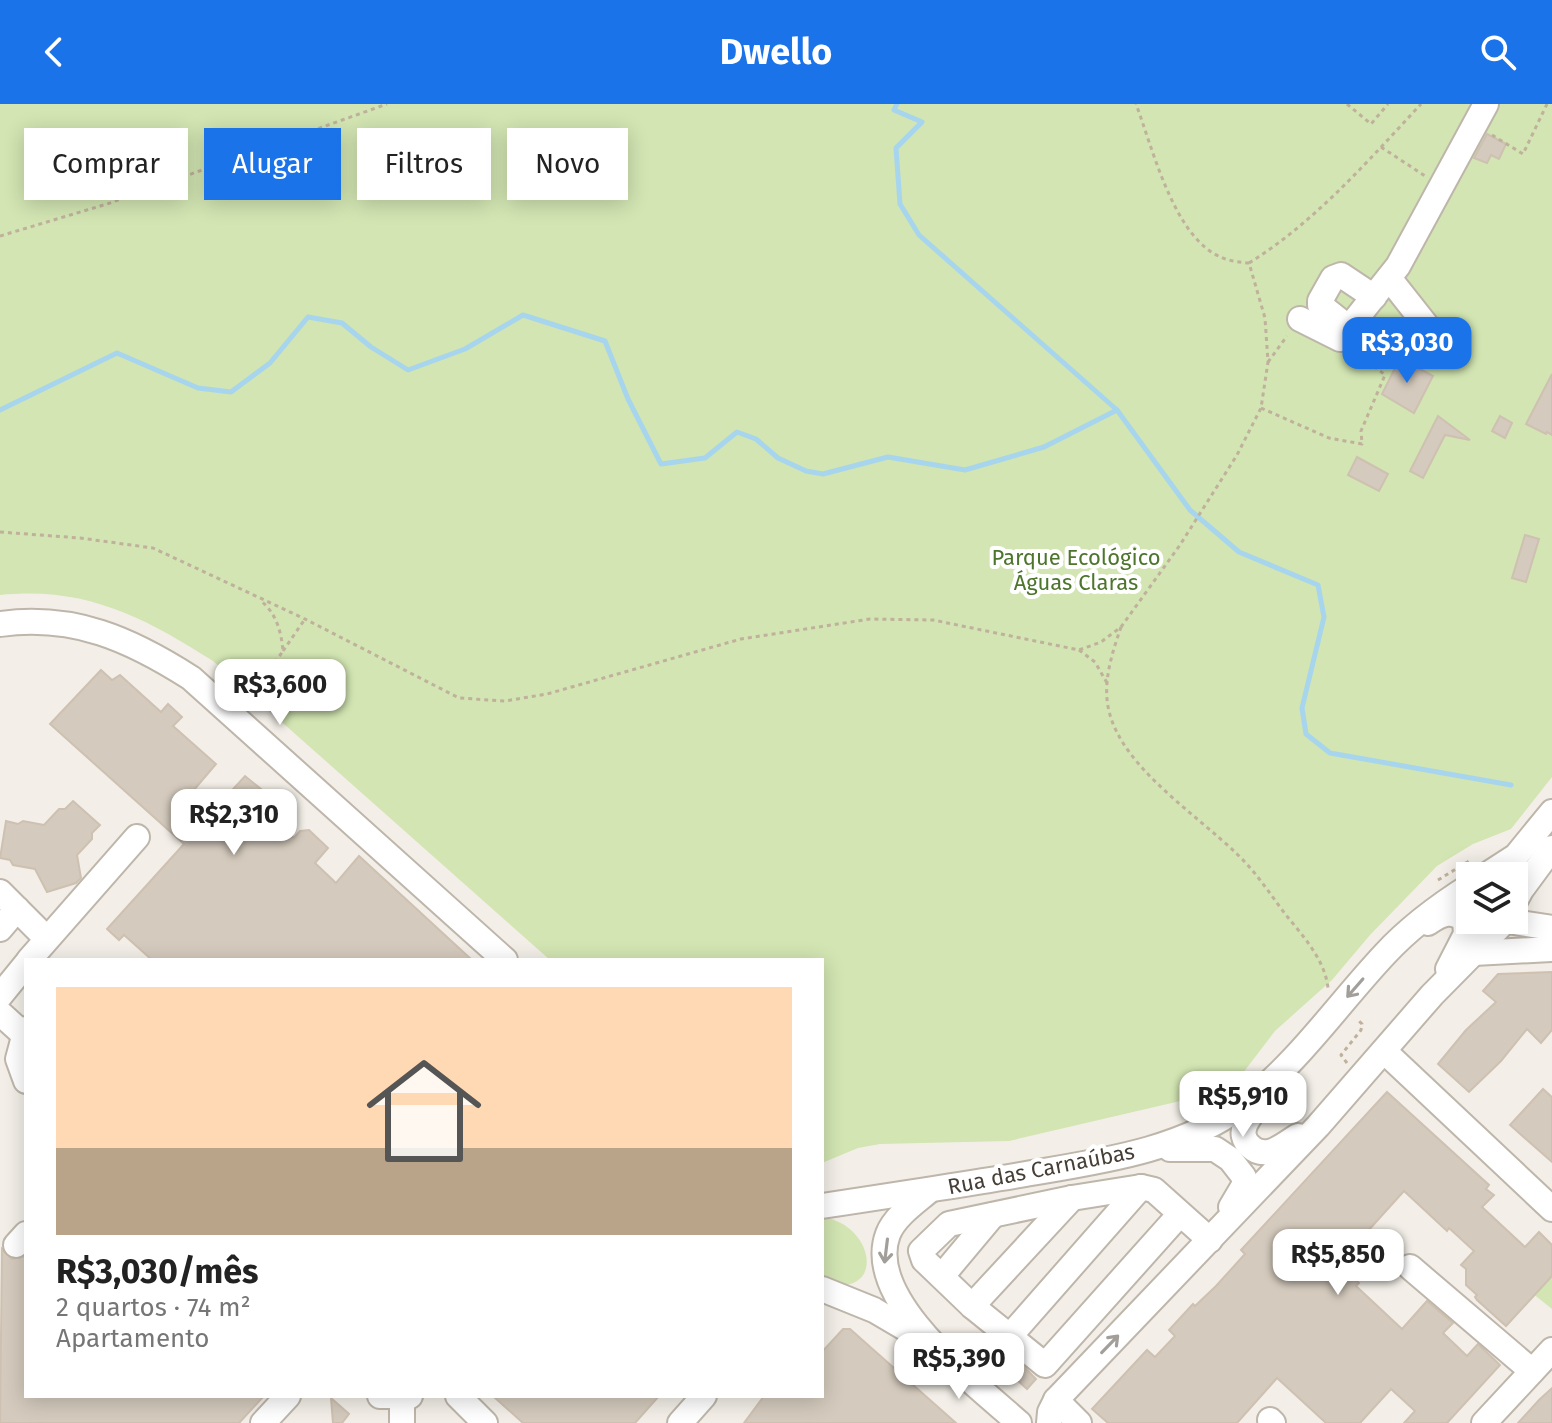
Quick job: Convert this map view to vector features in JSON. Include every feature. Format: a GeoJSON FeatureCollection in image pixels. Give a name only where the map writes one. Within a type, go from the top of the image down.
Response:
{"type":"FeatureCollection","features":[{"type":"Feature","properties":{"kind":"street"},"geometry":{"type":"LineString","coordinates":[[1345,333],[1398,266],[1480,114]]}},
{"type":"Feature","properties":{"kind":"street"},"geometry":{"type":"LineString","coordinates":[[1345,333],[1320,305],[1333,278],[1341,275],[1381,288],[1448,346]]}},
{"type":"Feature","properties":{"kind":"street"},"geometry":{"type":"LineString","coordinates":[[1300,319],[1345,333]]}},
{"type":"Feature","properties":{"kind":"street"},"geometry":{"type":"LineString","coordinates":[[0,624],[63,623],[90,627],[142,649],[191,678],[503,958]]}},
{"type":"Feature","properties":{"kind":"street"},"geometry":{"type":"LineString","coordinates":[[1498,862],[1516,856],[1552,812]]}},
{"type":"Feature","properties":{"kind":"street"},"geometry":{"type":"LineString","coordinates":[[33,958],[46,938],[137,837]]}},
{"type":"Feature","properties":{"kind":"street"},"geometry":{"type":"LineString","coordinates":[[1528,881],[1552,848]]}},
{"type":"Feature","properties":{"kind":"street","name":"Rua das Carnaúbas"},"geometry":{"type":"LineString","coordinates":[[824,1206],[1080,1164],[1190,1135],[1244,1104],[1301,1052],[1336,993],[1456,893]]}},
{"type":"Feature","properties":{"kind":"street"},"geometry":{"type":"LineString","coordinates":[[0,929],[9,900],[46,938]]}},
{"type":"Feature","properties":{"kind":"street"},"geometry":{"type":"LineString","coordinates":[[1387,952],[1437,917],[1457,913],[1465,920],[1466,934],[1462,944],[1432,995]]}},
{"type":"Feature","properties":{"kind":"street"},"geometry":{"type":"LineString","coordinates":[[1528,922],[1552,928]]}},
{"type":"Feature","properties":{"kind":"street"},"geometry":{"type":"LineString","coordinates":[[1052,1412],[1318,1126],[1432,995],[1490,934]]}},
{"type":"Feature","properties":{"kind":"street"},"geometry":{"type":"LineString","coordinates":[[1474,953],[1552,949]]}},
{"type":"Feature","properties":{"kind":"street"},"geometry":{"type":"LineString","coordinates":[[0,996],[24,972]]}},
{"type":"Feature","properties":{"kind":"street"},"geometry":{"type":"LineString","coordinates":[[18,1023],[18,1059],[24,1076]]}},
{"type":"Feature","properties":{"kind":"street"},"geometry":{"type":"LineString","coordinates":[[1384,1051],[1549,1199]]}},
{"type":"Feature","properties":{"kind":"street"},"geometry":{"type":"LineString","coordinates":[[1301,1052],[1284,1077],[1250,1115],[1243,1132],[1252,1148],[1267,1152],[1318,1126]]}},
{"type":"Feature","properties":{"kind":"street"},"geometry":{"type":"LineString","coordinates":[[1127,1154],[1185,1147],[1215,1149],[1230,1159],[1244,1177],[1244,1185],[1213,1237]]}},
{"type":"Feature","properties":{"kind":"street"},"geometry":{"type":"LineString","coordinates":[[972,1306],[1080,1197],[1080,1164]]}},
{"type":"Feature","properties":{"kind":"street"},"geometry":{"type":"LineString","coordinates":[[1180,1214],[1045,1365],[972,1306],[942,1276],[993,1215],[1141,1187],[1154,1190],[1180,1214],[1213,1237]]}},
{"type":"Feature","properties":{"kind":"street"},"geometry":{"type":"LineString","coordinates":[[1010,1336],[1141,1187]]}},
{"type":"Feature","properties":{"kind":"street"},"geometry":{"type":"LineString","coordinates":[[930,1190],[904,1213],[888,1234],[884,1264],[893,1290],[932,1344],[1019,1423]]}},
{"type":"Feature","properties":{"kind":"street"},"geometry":{"type":"LineString","coordinates":[[1410,1267],[1532,1371]]}},
{"type":"Feature","properties":{"kind":"street"},"geometry":{"type":"LineString","coordinates":[[824,1290],[874,1310],[932,1344]]}},
{"type":"Feature","properties":{"kind":"street"},"geometry":{"type":"LineString","coordinates":[[1484,1423],[1552,1350]]}},
{"type":"Feature","properties":{"kind":"street"},"geometry":{"type":"LineString","coordinates":[[263,1423],[286,1398]]}},
{"type":"Feature","properties":{"kind":"street"},"geometry":{"type":"LineString","coordinates":[[402,1398],[402,1423]]}},
{"type":"Feature","properties":{"kind":"street"},"geometry":{"type":"LineString","coordinates":[[441,1398],[470,1409]]}},
{"type":"Feature","properties":{"kind":"street"},"geometry":{"type":"LineString","coordinates":[[680,1423],[702,1398]]}},
{"type":"Feature","properties":{"kind":"street"},"geometry":{"type":"LineString","coordinates":[[998,1404],[1018,1410],[1052,1412],[1079,1423]]}},
{"type":"Feature","properties":{"kind":"path"},"geometry":{"type":"LineString","coordinates":[[0,236],[107,204],[387,104]]}},
{"type":"Feature","properties":{"kind":"path"},"geometry":{"type":"LineString","coordinates":[[1136,104],[1173,201],[1188,228],[1209,251],[1228,261],[1249,263],[1278,245],[1360,171],[1421,104]]}},
{"type":"Feature","properties":{"kind":"path"},"geometry":{"type":"LineString","coordinates":[[1347,104],[1371,124],[1388,104]]}},
{"type":"Feature","properties":{"kind":"path"},"geometry":{"type":"LineString","coordinates":[[1480,114],[1523,154],[1547,105],[1552,109]]}},
{"type":"Feature","properties":{"kind":"path"},"geometry":{"type":"LineString","coordinates":[[1381,147],[1440,185]]}},
{"type":"Feature","properties":{"kind":"path"},"geometry":{"type":"LineString","coordinates":[[1249,263],[1265,318],[1268,362],[1261,408],[1237,455],[1180,545],[1121,627],[1111,655],[1108,708],[1116,732],[1133,757],[1253,870],[1310,945],[1328,983],[1362,1024],[1361,1030],[1341,1055],[1361,1077]]}},
{"type":"Feature","properties":{"kind":"path"},"geometry":{"type":"LineString","coordinates":[[1268,362],[1300,319]]}},
{"type":"Feature","properties":{"kind":"path"},"geometry":{"type":"LineString","coordinates":[[1261,408],[1329,438],[1362,444],[1361,431],[1385,375],[1345,333]]}},
{"type":"Feature","properties":{"kind":"path"},"geometry":{"type":"LineString","coordinates":[[0,532],[153,548],[305,619],[459,698],[505,701],[547,694],[741,639],[870,619],[933,620],[1079,650],[1095,662],[1108,684]]}},
{"type":"Feature","properties":{"kind":"path"},"geometry":{"type":"LineString","coordinates":[[254,595],[270,608],[281,632],[283,651]]}},
{"type":"Feature","properties":{"kind":"path"},"geometry":{"type":"LineString","coordinates":[[233,718],[305,619]]}},
{"type":"Feature","properties":{"kind":"path"},"geometry":{"type":"LineString","coordinates":[[1079,650],[1101,642],[1121,627]]}},
{"type":"Feature","properties":{"kind":"green space","name":"Parque Ecológico Águas Claras"},"geometry":{"type":"Polygon","coordinates":[[[0,104],[1552,104],[1552,777],[1511,829],[1473,844],[1437,866],[1370,935],[1332,980],[1275,1031],[1236,1082],[1219,1092],[1009,1141],[880,1144],[858,1148],[824,1162],[824,958],[548,958],[213,661],[163,631],[112,608],[87,600],[31,593],[0,595],[0,104]]]}},
{"type":"Feature","properties":{"kind":"green space"},"geometry":{"type":"Polygon","coordinates":[[[824,1218],[840,1223],[854,1233],[863,1245],[867,1259],[865,1271],[857,1281],[843,1285],[824,1283],[824,1218]]]}},
{"type":"Feature","properties":{"kind":"green space"},"geometry":{"type":"Polygon","coordinates":[[[1552,1270],[1552,1309],[1532,1293],[1552,1270]]]}},
{"type":"Feature","properties":{"kind":"building"},"geometry":{"type":"Polygon","coordinates":[[[1487,134],[1506,144],[1499,159],[1491,155],[1487,163],[1474,158],[1487,134]]]}},
{"type":"Feature","properties":{"kind":"building"},"geometry":{"type":"Polygon","coordinates":[[[1400,358],[1433,376],[1414,413],[1382,394],[1400,358]]]}},
{"type":"Feature","properties":{"kind":"building"},"geometry":{"type":"Polygon","coordinates":[[[1552,374],[1552,435],[1526,424],[1552,374]]]}},
{"type":"Feature","properties":{"kind":"building"},"geometry":{"type":"Polygon","coordinates":[[[1438,416],[1470,440],[1445,435],[1423,478],[1410,471],[1438,416]]]}},
{"type":"Feature","properties":{"kind":"building"},"geometry":{"type":"Polygon","coordinates":[[[1500,416],[1512,423],[1505,438],[1492,431],[1500,416]]]}},
{"type":"Feature","properties":{"kind":"building"},"geometry":{"type":"Polygon","coordinates":[[[1357,457],[1388,474],[1379,491],[1348,475],[1357,457]]]}},
{"type":"Feature","properties":{"kind":"building"},"geometry":{"type":"Polygon","coordinates":[[[1525,535],[1539,539],[1526,582],[1512,578],[1525,535]]]}},
{"type":"Feature","properties":{"kind":"building"},"geometry":{"type":"Polygon","coordinates":[[[101,670],[112,680],[120,675],[161,712],[168,704],[182,717],[173,726],[216,764],[181,805],[202,823],[245,776],[273,799],[273,806],[266,814],[294,838],[300,831],[309,830],[328,848],[315,863],[336,883],[359,856],[470,958],[150,958],[124,935],[119,940],[107,929],[184,844],[50,724],[101,670]]]}},
{"type":"Feature","properties":{"kind":"building"},"geometry":{"type":"Polygon","coordinates":[[[73,801],[100,825],[77,855],[81,878],[76,883],[47,892],[35,869],[13,865],[10,860],[0,858],[6,821],[44,825],[59,809],[65,809],[73,801]]]}},
{"type":"Feature","properties":{"kind":"building"},"geometry":{"type":"Polygon","coordinates":[[[1552,972],[1552,1030],[1541,1043],[1527,1029],[1501,1061],[1469,1092],[1438,1064],[1466,1030],[1496,1002],[1483,991],[1498,974],[1552,972]]]}},
{"type":"Feature","properties":{"kind":"building"},"geometry":{"type":"Polygon","coordinates":[[[1543,1089],[1552,1097],[1552,1162],[1510,1125],[1543,1089]]]}},
{"type":"Feature","properties":{"kind":"building"},"geometry":{"type":"Polygon","coordinates":[[[1387,1092],[1489,1185],[1486,1189],[1494,1195],[1482,1207],[1525,1247],[1539,1232],[1552,1245],[1552,1276],[1506,1326],[1477,1300],[1477,1295],[1466,1285],[1466,1269],[1461,1265],[1474,1251],[1404,1191],[1338,1264],[1359,1283],[1356,1286],[1402,1329],[1427,1301],[1453,1323],[1443,1333],[1467,1356],[1478,1344],[1500,1365],[1447,1423],[1404,1423],[1415,1411],[1391,1389],[1360,1423],[1326,1423],[1277,1378],[1237,1423],[1108,1423],[1092,1409],[1147,1350],[1155,1357],[1175,1336],[1169,1330],[1193,1304],[1195,1306],[1216,1286],[1245,1254],[1241,1250],[1387,1092]]]}},
{"type":"Feature","properties":{"kind":"building"},"geometry":{"type":"Polygon","coordinates":[[[2,1249],[12,1259],[24,1256],[24,1398],[262,1398],[239,1423],[0,1423],[2,1249]]]}},
{"type":"Feature","properties":{"kind":"building"},"geometry":{"type":"Polygon","coordinates":[[[843,1329],[850,1329],[956,1423],[744,1423],[763,1398],[824,1398],[824,1350],[843,1329]]]}},
{"type":"Feature","properties":{"kind":"building"},"geometry":{"type":"Polygon","coordinates":[[[1024,1367],[1036,1379],[1027,1389],[1015,1378],[1024,1367]]]}},
{"type":"Feature","properties":{"kind":"building"},"geometry":{"type":"Polygon","coordinates":[[[1552,1388],[1552,1423],[1518,1423],[1539,1400],[1552,1388]]]}},
{"type":"Feature","properties":{"kind":"building"},"geometry":{"type":"Polygon","coordinates":[[[331,1398],[349,1414],[342,1423],[333,1423],[331,1398]]]}},
{"type":"Feature","properties":{"kind":"building"},"geometry":{"type":"Polygon","coordinates":[[[495,1398],[657,1398],[635,1423],[523,1423],[495,1398]]]}},
{"type":"Feature","properties":{"kind":"waterway"},"geometry":{"type":"LineString","coordinates":[[897,104],[894,110],[922,122],[896,148],[900,204],[919,235],[1117,410]]}},
{"type":"Feature","properties":{"kind":"waterway"},"geometry":{"type":"LineString","coordinates":[[0,410],[117,353],[198,388],[231,392],[270,363],[308,317],[342,323],[371,347],[408,370],[465,349],[523,315],[605,341],[628,399],[661,464],[705,458],[737,432],[756,439],[778,458],[806,471],[823,474],[888,457],[965,470],[1044,447],[1117,410],[1190,510],[1239,552],[1318,585],[1324,617],[1302,708],[1306,734],[1330,753],[1511,785]]}}]}
